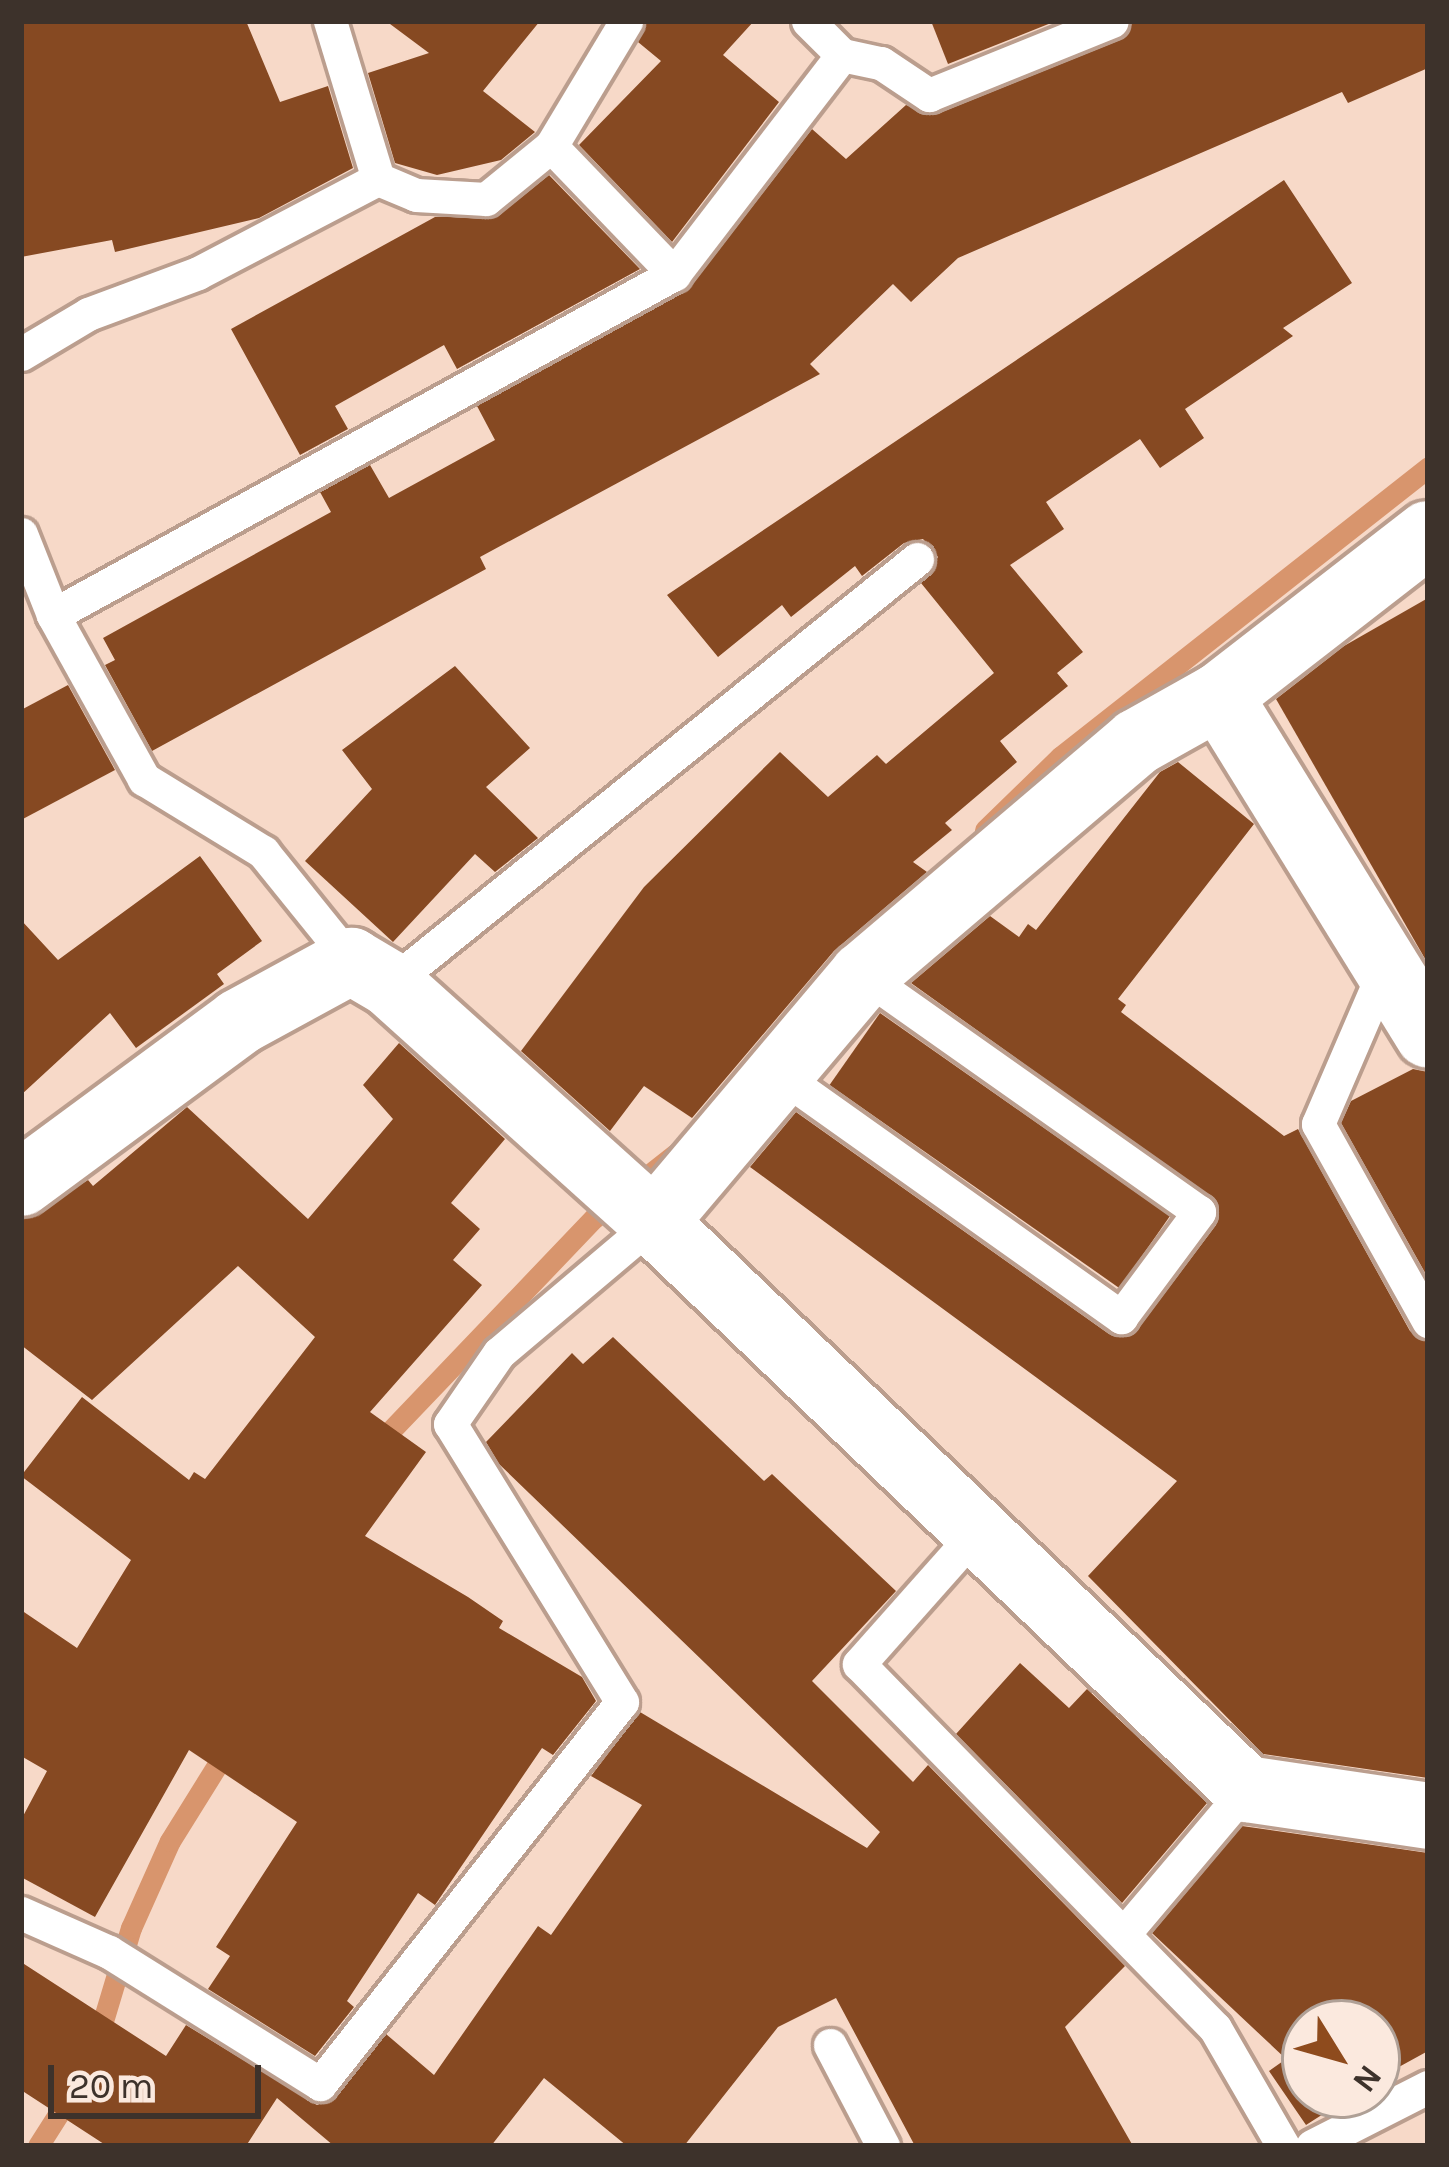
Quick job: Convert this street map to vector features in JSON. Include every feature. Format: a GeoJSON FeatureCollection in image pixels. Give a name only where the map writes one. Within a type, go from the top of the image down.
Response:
{"type":"FeatureCollection","features":[{"type":"Feature","properties":{"kind":"street"},"geometry":{"type":"LineString","coordinates":[[654,1222],[863,975],[1137,742],[1219,696],[1428,534]]}},
{"type":"Feature","properties":{"kind":"street"},"geometry":{"type":"LineString","coordinates":[[1219,696],[1428,1035]]}},
{"type":"Feature","properties":{"kind":"street"},"geometry":{"type":"LineString","coordinates":[[21,1183],[239,1022],[371,973],[654,1222],[1246,1790],[1428,1816]]}},
{"type":"Feature","properties":{"kind":"lane"},"geometry":{"type":"LineString","coordinates":[[330,21],[378,179]]}},
{"type":"Feature","properties":{"kind":"lane"},"geometry":{"type":"LineString","coordinates":[[378,179],[416,195],[486,200],[551,146],[626,21]]}},
{"type":"Feature","properties":{"kind":"lane"},"geometry":{"type":"LineString","coordinates":[[808,21],[842,56],[880,64],[929,95],[1112,21]]}},
{"type":"Feature","properties":{"kind":"lane"},"geometry":{"type":"LineString","coordinates":[[53,616],[674,274],[842,56]]}},
{"type":"Feature","properties":{"kind":"lane"},"geometry":{"type":"LineString","coordinates":[[551,146],[674,274]]}},
{"type":"Feature","properties":{"kind":"lane"},"geometry":{"type":"LineString","coordinates":[[21,354],[88,314],[198,273],[378,179]]}},
{"type":"Feature","properties":{"kind":"lane"},"geometry":{"type":"LineString","coordinates":[[21,534],[53,616],[144,778],[263,852],[371,973],[917,559]]}},
{"type":"Feature","properties":{"kind":"lane"},"geometry":{"type":"LineString","coordinates":[[1387,964],[1318,1124],[1428,1321]]}},
{"type":"Feature","properties":{"kind":"lane"},"geometry":{"type":"LineString","coordinates":[[779,1074],[1121,1317],[1199,1212],[863,975]]}},
{"type":"Feature","properties":{"kind":"lane"},"geometry":{"type":"LineString","coordinates":[[21,1913],[109,1952],[320,2084],[622,1702],[450,1424],[499,1353],[654,1222]]}},
{"type":"Feature","properties":{"kind":"lane"},"geometry":{"type":"LineString","coordinates":[[977,1532],[860,1664],[1126,1930],[1215,2028],[1283,2146]]}},
{"type":"Feature","properties":{"kind":"lane"},"geometry":{"type":"LineString","coordinates":[[1126,1930],[1246,1790]]}},
{"type":"Feature","properties":{"kind":"lane"},"geometry":{"type":"LineString","coordinates":[[830,2045],[883,2146]]}},
{"type":"Feature","properties":{"kind":"lane"},"geometry":{"type":"LineString","coordinates":[[1312,2146],[1428,2087]]}},
{"type":"Feature","properties":{"kind":"building"},"geometry":{"type":"Polygon","coordinates":[[[21,21],[246,21],[280,102],[328,86],[353,168],[259,218],[115,252],[112,240],[21,257],[21,21]]]}},
{"type":"Feature","properties":{"kind":"building"},"geometry":{"type":"Polygon","coordinates":[[[386,21],[540,21],[483,91],[535,132],[501,160],[437,175],[395,163],[368,73],[429,53],[386,21]]]}},
{"type":"Feature","properties":{"kind":"building"},"geometry":{"type":"Polygon","coordinates":[[[647,21],[754,21],[723,55],[779,102],[672,242],[579,145],[661,61],[638,42],[647,21]]]}},
{"type":"Feature","properties":{"kind":"building"},"geometry":{"type":"Polygon","coordinates":[[[931,21],[1056,21],[948,64],[931,21]]]}},
{"type":"Feature","properties":{"kind":"building"},"geometry":{"type":"Polygon","coordinates":[[[1133,21],[1428,21],[1428,68],[1348,103],[1342,92],[958,258],[911,302],[893,284],[810,364],[820,374],[480,557],[486,569],[152,751],[105,665],[115,660],[103,638],[331,512],[320,492],[370,465],[389,498],[495,440],[477,406],[688,290],[812,129],[846,159],[906,105],[937,114],[1120,40],[1133,21]]]}},
{"type":"Feature","properties":{"kind":"building"},"geometry":{"type":"Polygon","coordinates":[[[549,175],[640,269],[457,369],[444,345],[335,406],[348,429],[300,455],[231,329],[435,217],[498,216],[549,175]]]}},
{"type":"Feature","properties":{"kind":"building"},"geometry":{"type":"Polygon","coordinates":[[[1284,180],[1352,283],[1283,328],[1293,336],[1185,409],[1204,438],[1160,468],[1140,439],[1046,502],[1064,529],[1010,565],[1083,652],[1057,673],[1068,686],[1000,741],[1017,762],[945,823],[952,830],[913,862],[927,872],[834,951],[692,1118],[644,1086],[610,1131],[521,1051],[644,887],[780,752],[828,797],[877,755],[886,764],[994,673],[921,583],[938,557],[923,539],[904,543],[862,576],[855,566],[791,617],[782,605],[718,657],[667,595],[1284,180]]]}},
{"type":"Feature","properties":{"kind":"building"},"geometry":{"type":"Polygon","coordinates":[[[1428,598],[1428,964],[1276,699],[1344,646],[1428,598]]]}},
{"type":"Feature","properties":{"kind":"building"},"geometry":{"type":"Polygon","coordinates":[[[455,666],[530,748],[486,787],[538,838],[495,872],[475,854],[393,942],[305,861],[372,789],[342,750],[455,666]]]}},
{"type":"Feature","properties":{"kind":"building"},"geometry":{"type":"Polygon","coordinates":[[[68,685],[115,770],[21,820],[21,710],[68,685]]]}},
{"type":"Feature","properties":{"kind":"building"},"geometry":{"type":"Polygon","coordinates":[[[1178,762],[1254,824],[1118,999],[1126,1005],[1121,1012],[1284,1136],[1298,1129],[1410,1331],[1428,1342],[1428,1778],[1263,1754],[1088,1576],[1177,1481],[750,1167],[796,1112],[1109,1334],[1137,1330],[1216,1225],[1217,1202],[911,983],[990,916],[1019,937],[1028,924],[1036,930],[1160,772],[1178,762]]]}},
{"type":"Feature","properties":{"kind":"building"},"geometry":{"type":"Polygon","coordinates":[[[200,856],[262,941],[217,974],[224,984],[136,1048],[110,1013],[21,1095],[21,920],[58,960],[200,856]]]}},
{"type":"Feature","properties":{"kind":"building"},"geometry":{"type":"Polygon","coordinates":[[[880,1013],[1170,1216],[1120,1288],[830,1085],[880,1013]]]}},
{"type":"Feature","properties":{"kind":"building"},"geometry":{"type":"Polygon","coordinates":[[[399,1043],[505,1139],[451,1203],[480,1229],[453,1260],[482,1285],[370,1412],[426,1452],[365,1536],[468,1597],[503,1621],[499,1628],[582,1677],[596,1701],[553,1755],[542,1748],[435,1905],[418,1893],[347,2001],[354,2007],[315,2056],[208,1989],[230,1956],[216,1947],[297,1822],[189,1750],[95,1917],[21,1877],[21,1820],[47,1771],[21,1756],[21,1610],[77,1648],[131,1560],[21,1476],[82,1397],[189,1480],[194,1472],[205,1479],[315,1337],[238,1266],[92,1400],[21,1345],[21,1220],[88,1180],[93,1186],[187,1107],[308,1219],[393,1119],[363,1085],[399,1043]]]}},
{"type":"Feature","properties":{"kind":"building"},"geometry":{"type":"Polygon","coordinates":[[[1413,1069],[1428,1072],[1428,1278],[1341,1123],[1351,1101],[1413,1069]]]}},
{"type":"Feature","properties":{"kind":"building"},"geometry":{"type":"Polygon","coordinates":[[[613,1337],[764,1481],[772,1474],[896,1591],[812,1681],[913,1782],[928,1765],[1125,1966],[1065,2027],[1133,2146],[915,2146],[836,1998],[778,2027],[684,2146],[627,2146],[544,2078],[491,2146],[334,2146],[277,2098],[246,2146],[107,2146],[21,2090],[21,1962],[166,2056],[186,2025],[317,2105],[336,2097],[386,2034],[434,2075],[538,1926],[551,1935],[642,1805],[591,1776],[640,1712],[867,1848],[880,1832],[499,1464],[486,1442],[572,1353],[583,1364],[613,1337]]]}},
{"type":"Feature","properties":{"kind":"building"},"geometry":{"type":"Polygon","coordinates":[[[1020,1663],[1069,1708],[1087,1689],[1207,1803],[1122,1903],[956,1734],[1020,1663]]]}},
{"type":"Feature","properties":{"kind":"building"},"geometry":{"type":"Polygon","coordinates":[[[1242,1826],[1428,1853],[1428,2051],[1401,2066],[1401,1999],[1281,1999],[1281,2054],[1152,1933],[1242,1826]]]}},
{"type":"Feature","properties":{"kind":"building"},"geometry":{"type":"Polygon","coordinates":[[[1281,2063],[1281,2089],[1269,2071],[1281,2063]]]}},
{"type":"Feature","properties":{"kind":"waterway"},"geometry":{"type":"LineString","coordinates":[[985,830],[1060,757],[1428,467]]}},
{"type":"Feature","properties":{"kind":"waterway"},"geometry":{"type":"LineString","coordinates":[[375,1447],[594,1218],[679,1151]]}},
{"type":"Feature","properties":{"kind":"waterway"},"geometry":{"type":"LineString","coordinates":[[97,2041],[131,1928],[170,1841],[231,1743]]}},
{"type":"Feature","properties":{"kind":"waterway"},"geometry":{"type":"LineString","coordinates":[[38,2146],[73,2091]]}}]}
